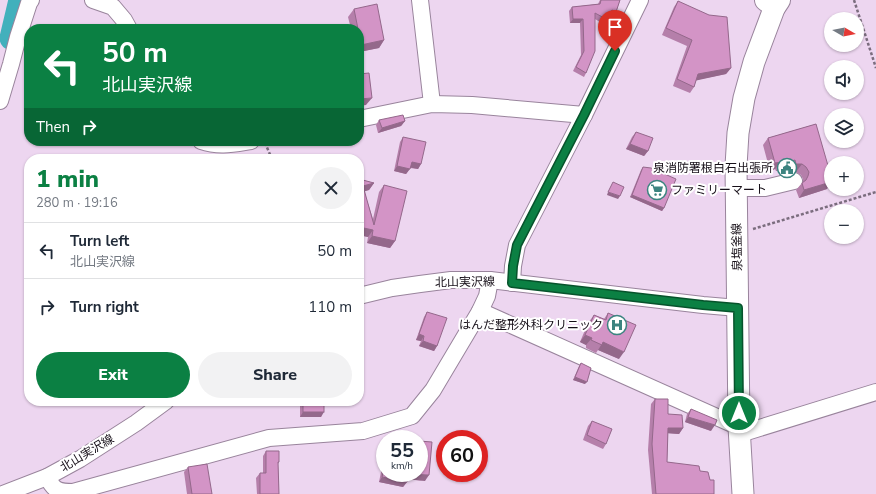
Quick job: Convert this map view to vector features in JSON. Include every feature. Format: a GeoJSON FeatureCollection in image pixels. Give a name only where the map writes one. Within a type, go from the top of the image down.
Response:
{"type":"FeatureCollection","features":[{"type":"Feature","properties":{"kind":"main road","name":"泉塩釜線"},"geometry":{"type":"LineString","coordinates":[[743,494],[739,430],[736,166],[738,133],[744,98],[773,2]]}},
{"type":"Feature","properties":{"kind":"street"},"geometry":{"type":"LineString","coordinates":[[0,101],[18,37],[31,0]]}},
{"type":"Feature","properties":{"kind":"street"},"geometry":{"type":"LineString","coordinates":[[93,0],[113,7],[126,24]]}},
{"type":"Feature","properties":{"kind":"street"},"geometry":{"type":"LineString","coordinates":[[420,0],[432,104]]}},
{"type":"Feature","properties":{"kind":"street"},"geometry":{"type":"LineString","coordinates":[[512,283],[513,266],[517,245],[584,115],[640,0]]}},
{"type":"Feature","properties":{"kind":"street"},"geometry":{"type":"LineString","coordinates":[[364,118],[432,104],[472,105],[584,115]]}},
{"type":"Feature","properties":{"kind":"street"},"geometry":{"type":"LineString","coordinates":[[737,188],[765,188],[794,181]]}},
{"type":"Feature","properties":{"kind":"street","name":"北山実沢線"},"geometry":{"type":"LineString","coordinates":[[364,295],[392,288],[451,280],[490,280],[738,308]]}},
{"type":"Feature","properties":{"kind":"street"},"geometry":{"type":"LineString","coordinates":[[47,477],[53,488],[64,492],[73,492],[268,438],[363,431],[412,416],[433,390],[480,311],[490,280]]}},
{"type":"Feature","properties":{"kind":"street"},"geometry":{"type":"LineString","coordinates":[[480,311],[739,430],[876,392]]}},
{"type":"Feature","properties":{"kind":"street","name":"北山実沢線"},"geometry":{"type":"LineString","coordinates":[[3,494],[47,477],[80,459],[136,423],[159,406]]}},
{"type":"Feature","properties":{"kind":"path"},"geometry":{"type":"LineString","coordinates":[[854,0],[876,68]]}},
{"type":"Feature","properties":{"kind":"path"},"geometry":{"type":"LineString","coordinates":[[737,234],[876,192]]}},
{"type":"Feature","properties":{"kind":"building"},"geometry":{"type":"Polygon","coordinates":[[[601,0],[620,0],[616,12],[612,10],[606,19],[595,13],[595,51],[586,73],[576,67],[584,51],[583,19],[573,19],[572,7],[600,4],[601,0]]]}},
{"type":"Feature","properties":{"kind":"building"},"geometry":{"type":"Polygon","coordinates":[[[678,1],[709,15],[727,17],[731,68],[698,74],[694,87],[677,79],[692,40],[666,28],[678,1]]]}},
{"type":"Feature","properties":{"kind":"building"},"geometry":{"type":"Polygon","coordinates":[[[377,4],[384,40],[364,44],[364,24],[357,24],[354,9],[377,4]]]}},
{"type":"Feature","properties":{"kind":"building"},"geometry":{"type":"Polygon","coordinates":[[[369,73],[372,98],[364,99],[364,74],[369,73]]]}},
{"type":"Feature","properties":{"kind":"building"},"geometry":{"type":"Polygon","coordinates":[[[403,115],[405,121],[382,128],[379,120],[403,115]]]}},
{"type":"Feature","properties":{"kind":"building"},"geometry":{"type":"Polygon","coordinates":[[[816,124],[825,156],[824,156],[824,184],[804,190],[802,183],[806,180],[809,172],[806,167],[802,164],[796,164],[795,160],[781,164],[781,162],[775,163],[768,138],[816,124]]]}},
{"type":"Feature","properties":{"kind":"building"},"geometry":{"type":"Polygon","coordinates":[[[636,132],[653,138],[648,151],[630,144],[636,132]]]}},
{"type":"Feature","properties":{"kind":"building"},"geometry":{"type":"Polygon","coordinates":[[[403,137],[426,142],[421,164],[412,162],[410,169],[397,166],[403,137]]]}},
{"type":"Feature","properties":{"kind":"building"},"geometry":{"type":"Polygon","coordinates":[[[643,167],[651,168],[676,179],[664,208],[632,195],[643,167]]]}},
{"type":"Feature","properties":{"kind":"building"},"geometry":{"type":"Polygon","coordinates":[[[364,180],[374,183],[364,186],[364,180]]]}},
{"type":"Feature","properties":{"kind":"building"},"geometry":{"type":"Polygon","coordinates":[[[613,182],[624,187],[620,196],[608,192],[613,182]]]}},
{"type":"Feature","properties":{"kind":"building"},"geometry":{"type":"Polygon","coordinates":[[[384,185],[407,191],[395,241],[372,236],[373,230],[364,228],[364,190],[374,225],[384,185]]]}},
{"type":"Feature","properties":{"kind":"building"},"geometry":{"type":"Polygon","coordinates":[[[427,312],[447,318],[437,346],[423,341],[424,336],[419,334],[427,312]]]}},
{"type":"Feature","properties":{"kind":"building"},"geometry":{"type":"Polygon","coordinates":[[[608,313],[636,325],[624,352],[603,342],[602,345],[591,340],[592,338],[585,335],[594,315],[606,320],[608,313]]]}},
{"type":"Feature","properties":{"kind":"building"},"geometry":{"type":"Polygon","coordinates":[[[581,363],[591,368],[587,382],[575,377],[581,363]]]}},
{"type":"Feature","properties":{"kind":"building"},"geometry":{"type":"Polygon","coordinates":[[[655,399],[668,399],[668,414],[682,415],[683,428],[668,428],[667,462],[699,466],[700,471],[708,472],[710,480],[714,480],[714,494],[656,494],[652,444],[655,399]]]}},
{"type":"Feature","properties":{"kind":"building"},"geometry":{"type":"Polygon","coordinates":[[[303,406],[324,406],[324,412],[303,412],[303,406]]]}},
{"type":"Feature","properties":{"kind":"building"},"geometry":{"type":"Polygon","coordinates":[[[691,409],[717,420],[715,425],[688,417],[691,409]]]}},
{"type":"Feature","properties":{"kind":"building"},"geometry":{"type":"Polygon","coordinates":[[[592,421],[612,429],[606,444],[587,435],[592,421]]]}},
{"type":"Feature","properties":{"kind":"building"},"geometry":{"type":"Polygon","coordinates":[[[428,442],[432,442],[428,475],[428,442]]]}},
{"type":"Feature","properties":{"kind":"building"},"geometry":{"type":"Polygon","coordinates":[[[266,451],[279,451],[279,494],[260,494],[260,473],[266,473],[266,451]]]}},
{"type":"Feature","properties":{"kind":"building"},"geometry":{"type":"Polygon","coordinates":[[[207,464],[212,494],[192,494],[188,467],[207,464]]]}},
{"type":"Feature","properties":{"kind":"waterway"},"geometry":{"type":"LineString","coordinates":[[12,38],[21,0]]}},
{"type":"Feature","properties":{"kind":"place","name":"泉消防署根白石出張所"},"geometry":{"type":"Point","coordinates":[787,168]}},
{"type":"Feature","properties":{"kind":"place","name":"ファミリーマート"},"geometry":{"type":"Point","coordinates":[657,190]}},
{"type":"Feature","properties":{"kind":"place","name":"はんだ整形外科クリニック"},"geometry":{"type":"Point","coordinates":[617,325]}},
{"type":"Feature","properties":{"kind":"route"},"geometry":{"type":"LineString","coordinates":[[615,51],[517,245],[513,266],[512,283],[738,308],[739,413]]}}]}
